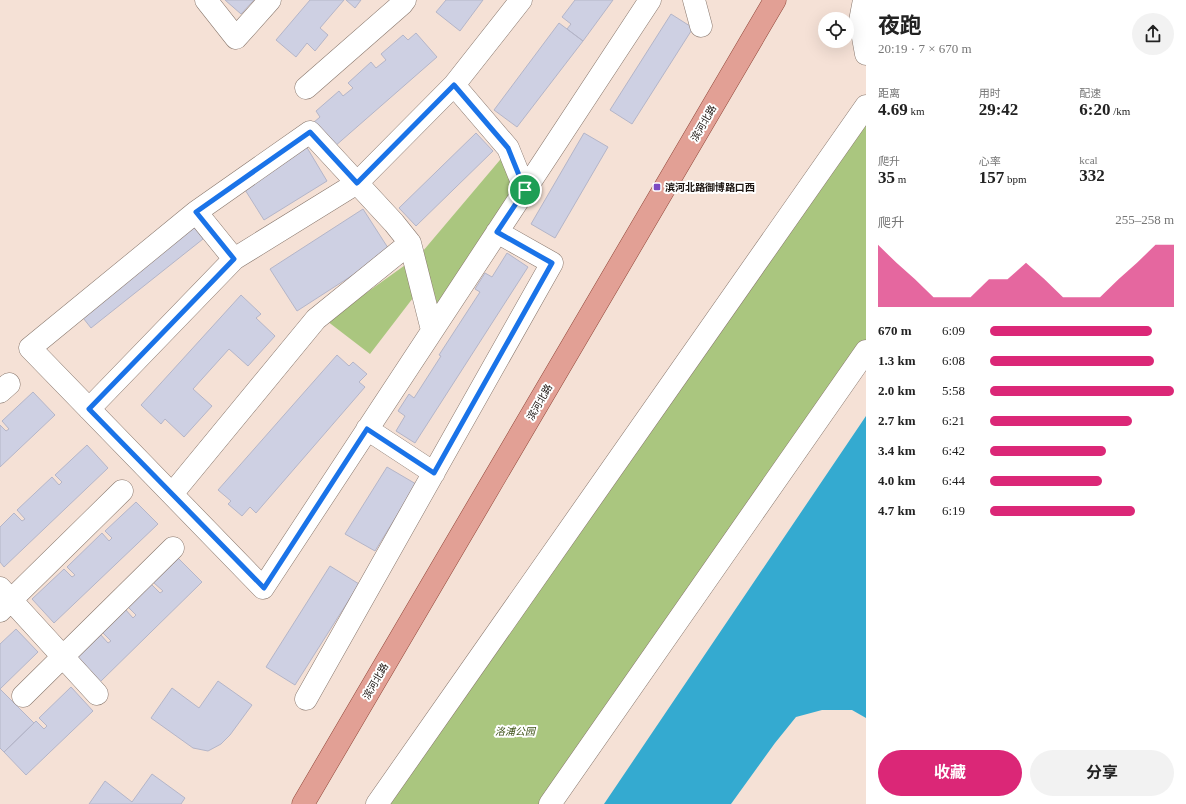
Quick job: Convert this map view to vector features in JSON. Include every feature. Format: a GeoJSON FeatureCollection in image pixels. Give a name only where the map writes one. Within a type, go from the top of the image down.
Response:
{"type":"FeatureCollection","features":[{"type":"Feature","properties":{"kind":"main road","name":"滨河北路"},"geometry":{"type":"LineString","coordinates":[[303,804],[775,0]]}},
{"type":"Feature","properties":{"kind":"street"},"geometry":{"type":"LineString","coordinates":[[206,0],[236,38],[270,0]]}},
{"type":"Feature","properties":{"kind":"street"},"geometry":{"type":"LineString","coordinates":[[306,88],[405,0]]}},
{"type":"Feature","properties":{"kind":"street"},"geometry":{"type":"LineString","coordinates":[[89,409],[234,259],[357,183],[454,85],[521,0]]}},
{"type":"Feature","properties":{"kind":"street"},"geometry":{"type":"LineString","coordinates":[[432,330],[410,243],[310,132],[196,212],[30,348],[264,588],[650,0]]}},
{"type":"Feature","properties":{"kind":"street"},"geometry":{"type":"LineString","coordinates":[[694,0],[701,26]]}},
{"type":"Feature","properties":{"kind":"street"},"geometry":{"type":"LineString","coordinates":[[864,0],[860,21],[866,54]]}},
{"type":"Feature","properties":{"kind":"street"},"geometry":{"type":"LineString","coordinates":[[454,85],[508,148],[525,190]]}},
{"type":"Feature","properties":{"kind":"street"},"geometry":{"type":"LineString","coordinates":[[377,804],[866,106]]}},
{"type":"Feature","properties":{"kind":"street"},"geometry":{"type":"LineString","coordinates":[[196,212],[234,259]]}},
{"type":"Feature","properties":{"kind":"street"},"geometry":{"type":"LineString","coordinates":[[306,699],[552,263],[497,232]]}},
{"type":"Feature","properties":{"kind":"street"},"geometry":{"type":"LineString","coordinates":[[172,494],[316,319],[410,243]]}},
{"type":"Feature","properties":{"kind":"street"},"geometry":{"type":"LineString","coordinates":[[550,804],[866,351]]}},
{"type":"Feature","properties":{"kind":"street"},"geometry":{"type":"LineString","coordinates":[[367,429],[434,473]]}},
{"type":"Feature","properties":{"kind":"street"},"geometry":{"type":"LineString","coordinates":[[97,694],[63,657],[4,600],[122,492]]}},
{"type":"Feature","properties":{"kind":"street"},"geometry":{"type":"LineString","coordinates":[[23,696],[173,548]]}},
{"type":"Feature","properties":{"kind":"green space","name":"洛浦公园"},"geometry":{"type":"Polygon","coordinates":[[[866,106],[866,351],[550,804],[377,804],[866,106]]]}},
{"type":"Feature","properties":{"kind":"green space"},"geometry":{"type":"Polygon","coordinates":[[[505,154],[515,190],[437,304],[423,251],[505,154]]]}},
{"type":"Feature","properties":{"kind":"green space"},"geometry":{"type":"Polygon","coordinates":[[[408,263],[416,294],[370,354],[327,321],[408,263]]]}},
{"type":"Feature","properties":{"kind":"water"},"geometry":{"type":"Polygon","coordinates":[[[866,416],[866,718],[852,710],[822,710],[796,717],[775,743],[731,804],[604,804],[866,416]]]}},
{"type":"Feature","properties":{"kind":"building"},"geometry":{"type":"Polygon","coordinates":[[[225,0],[254,0],[241,14],[225,0]]]}},
{"type":"Feature","properties":{"kind":"building"},"geometry":{"type":"Polygon","coordinates":[[[310,0],[344,0],[320,28],[328,35],[315,51],[307,43],[296,57],[276,40],[310,0]]]}},
{"type":"Feature","properties":{"kind":"building"},"geometry":{"type":"Polygon","coordinates":[[[346,0],[361,0],[355,8],[346,0]]]}},
{"type":"Feature","properties":{"kind":"building"},"geometry":{"type":"Polygon","coordinates":[[[446,0],[483,0],[460,31],[436,12],[446,0]]]}},
{"type":"Feature","properties":{"kind":"building"},"geometry":{"type":"Polygon","coordinates":[[[575,0],[613,0],[583,41],[567,29],[571,24],[562,17],[575,0]]]}},
{"type":"Feature","properties":{"kind":"building"},"geometry":{"type":"Polygon","coordinates":[[[671,14],[693,28],[632,124],[610,110],[671,14]]]}},
{"type":"Feature","properties":{"kind":"building"},"geometry":{"type":"Polygon","coordinates":[[[559,23],[583,41],[517,127],[494,110],[559,23]]]}},
{"type":"Feature","properties":{"kind":"building"},"geometry":{"type":"Polygon","coordinates":[[[416,33],[437,57],[334,147],[313,123],[320,117],[316,111],[339,91],[343,96],[353,88],[348,83],[371,62],[376,68],[386,60],[381,54],[403,35],[408,40],[416,33]]]}},
{"type":"Feature","properties":{"kind":"building"},"geometry":{"type":"Polygon","coordinates":[[[476,133],[493,151],[416,226],[399,208],[476,133]]]}},
{"type":"Feature","properties":{"kind":"building"},"geometry":{"type":"Polygon","coordinates":[[[584,133],[608,147],[555,238],[531,224],[584,133]]]}},
{"type":"Feature","properties":{"kind":"building"},"geometry":{"type":"Polygon","coordinates":[[[306,146],[327,181],[264,220],[242,185],[306,146]]]}},
{"type":"Feature","properties":{"kind":"building"},"geometry":{"type":"Polygon","coordinates":[[[363,209],[390,251],[297,311],[270,269],[363,209]]]}},
{"type":"Feature","properties":{"kind":"building"},"geometry":{"type":"Polygon","coordinates":[[[192,225],[203,239],[91,328],[80,314],[192,225]]]}},
{"type":"Feature","properties":{"kind":"building"},"geometry":{"type":"Polygon","coordinates":[[[507,253],[528,267],[415,443],[396,431],[405,416],[398,411],[409,394],[414,398],[441,356],[439,355],[480,292],[475,289],[485,273],[492,277],[507,253]]]}},
{"type":"Feature","properties":{"kind":"building"},"geometry":{"type":"Polygon","coordinates":[[[241,295],[261,314],[256,318],[275,336],[248,366],[229,349],[193,389],[212,406],[184,437],[165,419],[161,424],[141,405],[241,295]]]}},
{"type":"Feature","properties":{"kind":"building"},"geometry":{"type":"Polygon","coordinates":[[[337,355],[349,366],[353,362],[367,374],[359,382],[365,387],[256,513],[250,507],[242,516],[228,504],[231,501],[218,490],[337,355]]]}},
{"type":"Feature","properties":{"kind":"building"},"geometry":{"type":"Polygon","coordinates":[[[33,392],[55,415],[0,467],[0,425],[6,431],[9,429],[2,421],[33,392]]]}},
{"type":"Feature","properties":{"kind":"building"},"geometry":{"type":"Polygon","coordinates":[[[87,445],[108,468],[4,567],[0,562],[0,527],[14,513],[22,521],[25,519],[17,510],[52,477],[59,485],[62,482],[55,475],[87,445]]]}},
{"type":"Feature","properties":{"kind":"building"},"geometry":{"type":"Polygon","coordinates":[[[387,467],[416,484],[375,551],[345,534],[387,467]]]}},
{"type":"Feature","properties":{"kind":"building"},"geometry":{"type":"Polygon","coordinates":[[[136,502],[158,524],[54,623],[32,599],[64,569],[72,577],[75,575],[67,567],[102,533],[109,541],[112,538],[105,531],[136,502]]]}},
{"type":"Feature","properties":{"kind":"building"},"geometry":{"type":"Polygon","coordinates":[[[178,558],[202,582],[99,683],[75,659],[100,634],[108,643],[111,641],[102,632],[125,609],[133,618],[136,615],[128,607],[151,584],[160,593],[163,591],[153,582],[178,558]]]}},
{"type":"Feature","properties":{"kind":"building"},"geometry":{"type":"Polygon","coordinates":[[[330,566],[359,584],[295,685],[266,667],[330,566]]]}},
{"type":"Feature","properties":{"kind":"building"},"geometry":{"type":"Polygon","coordinates":[[[16,629],[38,652],[0,689],[0,644],[16,629]]]}},
{"type":"Feature","properties":{"kind":"building"},"geometry":{"type":"Polygon","coordinates":[[[218,681],[252,705],[230,735],[221,744],[208,751],[193,748],[151,718],[172,688],[199,708],[218,681]]]}},
{"type":"Feature","properties":{"kind":"building"},"geometry":{"type":"Polygon","coordinates":[[[71,687],[93,711],[26,775],[4,752],[36,721],[44,729],[47,726],[39,718],[71,687]]]}},
{"type":"Feature","properties":{"kind":"building"},"geometry":{"type":"Polygon","coordinates":[[[0,689],[34,723],[4,752],[0,748],[0,689]]]}},
{"type":"Feature","properties":{"kind":"building"},"geometry":{"type":"Polygon","coordinates":[[[152,774],[185,798],[181,804],[89,804],[105,781],[132,802],[152,774]]]}},
{"type":"Feature","properties":{"kind":"place","name":"滨河北路御博路口西"},"geometry":{"type":"Point","coordinates":[657,187]}},
{"type":"Feature","properties":{"kind":"route"},"geometry":{"type":"LineString","coordinates":[[454,85],[508,148],[525,190],[497,232],[552,263],[434,473],[367,429],[264,588],[89,409],[234,259],[196,212],[310,132],[357,183],[454,85]]}}]}
